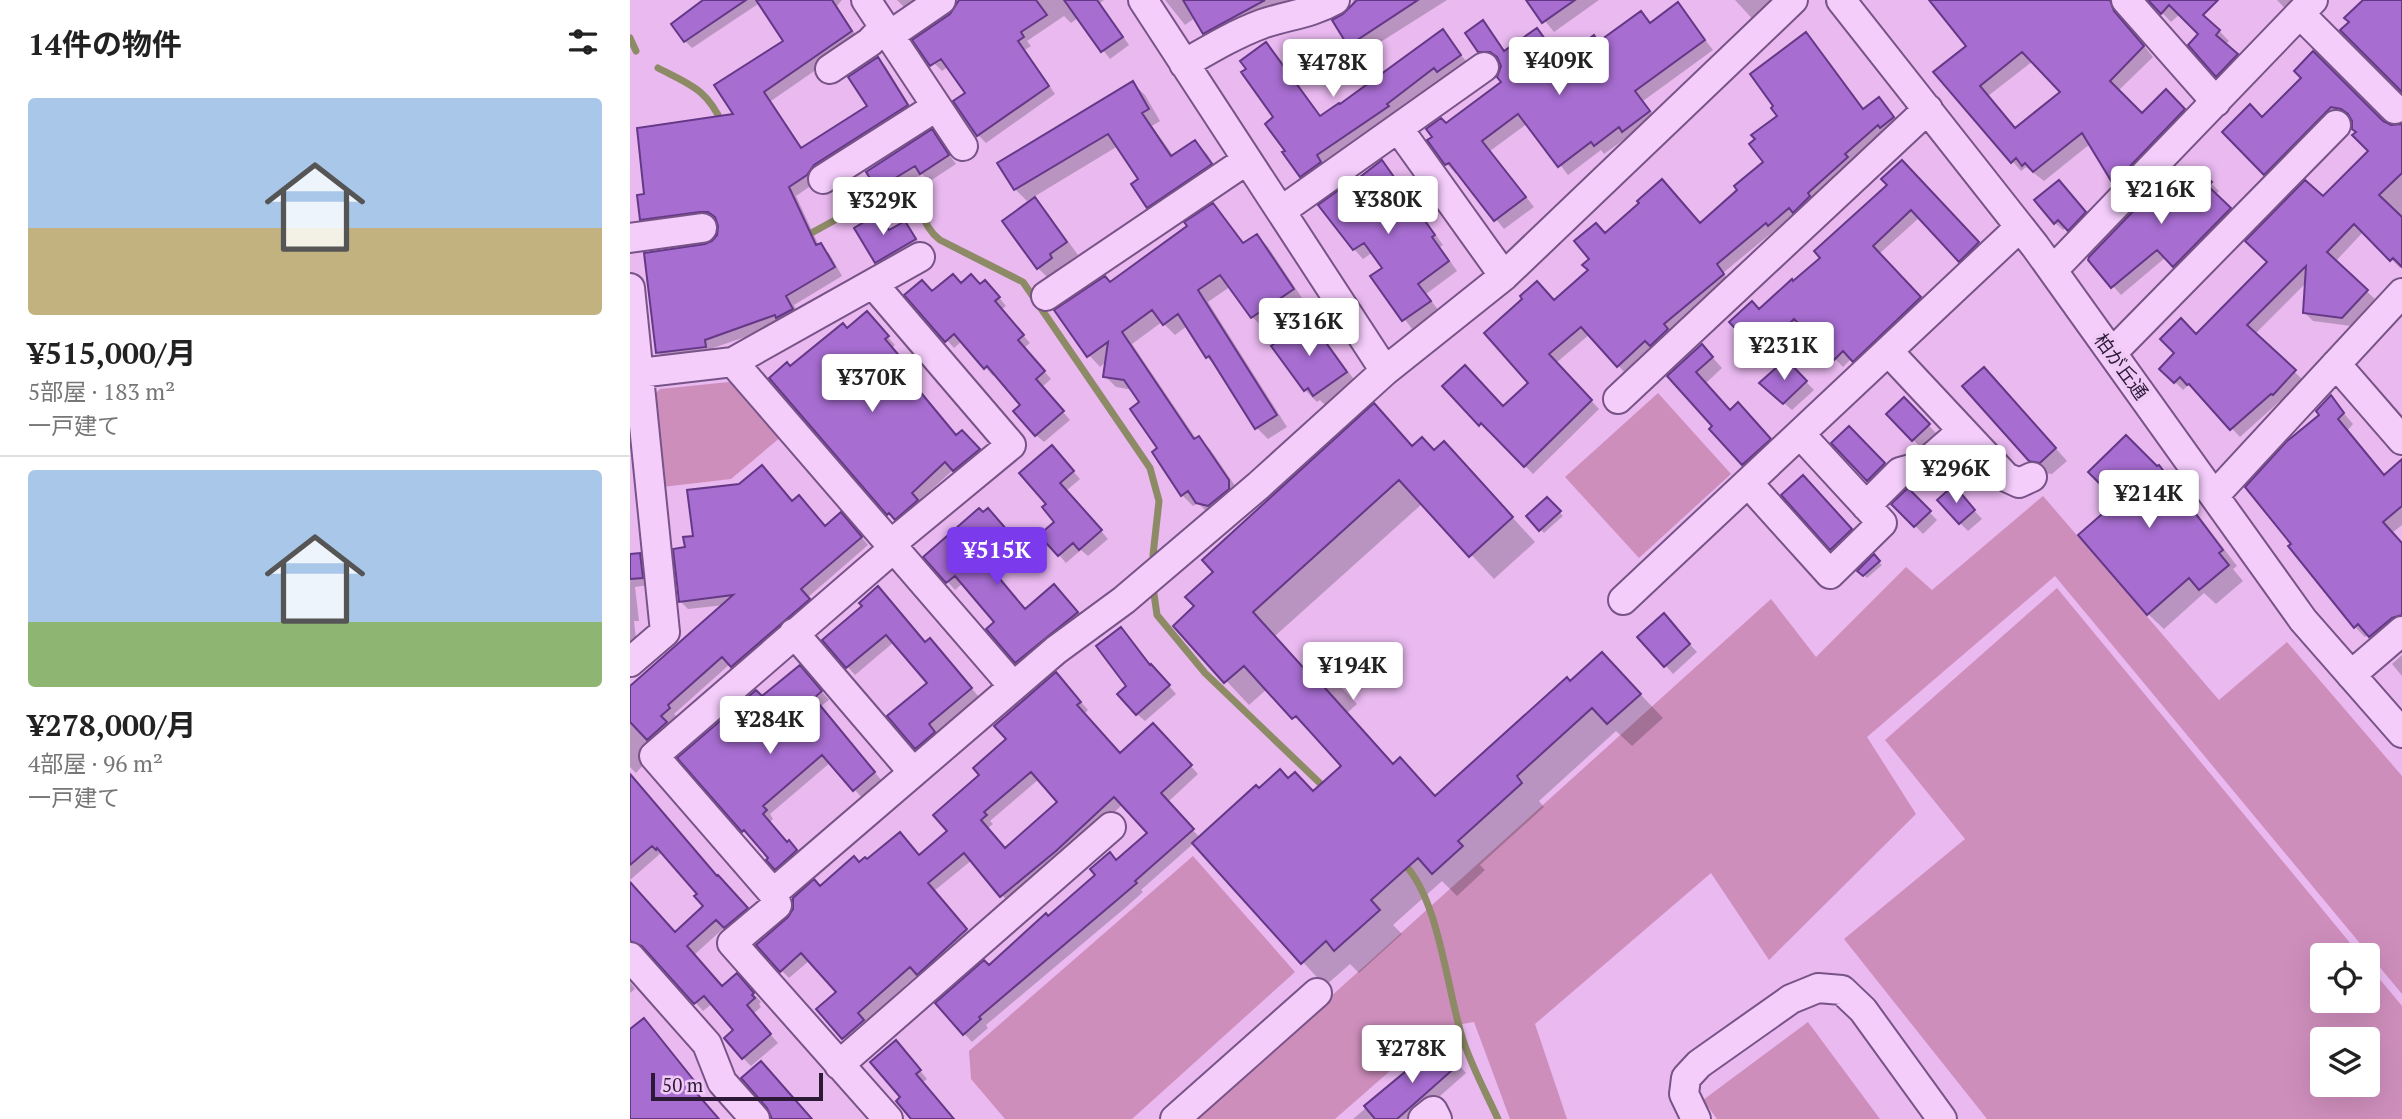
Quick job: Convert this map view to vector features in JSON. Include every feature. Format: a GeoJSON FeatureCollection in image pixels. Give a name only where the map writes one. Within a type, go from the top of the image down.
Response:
{"type":"FeatureCollection","features":[{"type":"Feature","properties":{"kind":"street"},"geometry":{"type":"LineString","coordinates":[[866,0],[962,146]]}},
{"type":"Feature","properties":{"kind":"street"},"geometry":{"type":"LineString","coordinates":[[830,69],[887,31],[941,0]]}},
{"type":"Feature","properties":{"kind":"street"},"geometry":{"type":"LineString","coordinates":[[1143,0],[1385,371]]}},
{"type":"Feature","properties":{"kind":"street"},"geometry":{"type":"LineString","coordinates":[[1184,64],[1233,36],[1264,24],[1300,16],[1335,0]]}},
{"type":"Feature","properties":{"kind":"street"},"geometry":{"type":"LineString","coordinates":[[773,893],[1013,686],[1056,650],[1124,600],[1258,486],[1385,371],[1504,276],[1793,0]]}},
{"type":"Feature","properties":{"kind":"street","name":"柏が丘通"},"geometry":{"type":"LineString","coordinates":[[1841,0],[2053,270],[2302,620],[2402,733]]}},
{"type":"Feature","properties":{"kind":"street"},"geometry":{"type":"LineString","coordinates":[[2126,0],[2216,102]]}},
{"type":"Feature","properties":{"kind":"street"},"geometry":{"type":"LineString","coordinates":[[2053,270],[2307,7],[2395,109]]}},
{"type":"Feature","properties":{"kind":"street"},"geometry":{"type":"LineString","coordinates":[[1281,211],[1484,67]]}},
{"type":"Feature","properties":{"kind":"street"},"geometry":{"type":"LineString","coordinates":[[823,179],[936,107]]}},
{"type":"Feature","properties":{"kind":"street"},"geometry":{"type":"LineString","coordinates":[[1618,400],[1928,109]]}},
{"type":"Feature","properties":{"kind":"street"},"geometry":{"type":"LineString","coordinates":[[2112,353],[2336,125]]}},
{"type":"Feature","properties":{"kind":"street"},"geometry":{"type":"LineString","coordinates":[[1398,128],[1504,276]]}},
{"type":"Feature","properties":{"kind":"street"},"geometry":{"type":"LineString","coordinates":[[1046,296],[1247,160]]}},
{"type":"Feature","properties":{"kind":"street"},"geometry":{"type":"LineString","coordinates":[[1623,600],[2020,227]]}},
{"type":"Feature","properties":{"kind":"street"},"geometry":{"type":"LineString","coordinates":[[630,238],[702,228]]}},
{"type":"Feature","properties":{"kind":"street"},"geometry":{"type":"LineString","coordinates":[[634,373],[733,362],[920,257]]}},
{"type":"Feature","properties":{"kind":"street"},"geometry":{"type":"LineString","coordinates":[[874,285],[1011,445],[654,756],[773,893],[777,905],[732,943],[888,1119]]}},
{"type":"Feature","properties":{"kind":"street"},"geometry":{"type":"LineString","coordinates":[[630,288],[634,373],[665,632],[630,662]]}},
{"type":"Feature","properties":{"kind":"street"},"geometry":{"type":"LineString","coordinates":[[2215,495],[2402,293]]}},
{"type":"Feature","properties":{"kind":"street"},"geometry":{"type":"LineString","coordinates":[[1888,351],[2006,477],[2019,483],[2032,477]]}},
{"type":"Feature","properties":{"kind":"street"},"geometry":{"type":"LineString","coordinates":[[733,362],[1013,686]]}},
{"type":"Feature","properties":{"kind":"street"},"geometry":{"type":"LineString","coordinates":[[2336,364],[2402,440]]}},
{"type":"Feature","properties":{"kind":"street"},"geometry":{"type":"LineString","coordinates":[[1866,506],[1900,472],[1922,466],[1962,430]]}},
{"type":"Feature","properties":{"kind":"street"},"geometry":{"type":"LineString","coordinates":[[1748,483],[1829,574],[1882,523],[1800,434]]}},
{"type":"Feature","properties":{"kind":"street"},"geometry":{"type":"LineString","coordinates":[[2351,674],[2402,631]]}},
{"type":"Feature","properties":{"kind":"street"},"geometry":{"type":"LineString","coordinates":[[794,633],[913,772]]}},
{"type":"Feature","properties":{"kind":"street"},"geometry":{"type":"LineString","coordinates":[[839,1065],[1111,827]]}},
{"type":"Feature","properties":{"kind":"street"},"geometry":{"type":"LineString","coordinates":[[630,957],[707,1044],[722,1082],[755,1119]]}},
{"type":"Feature","properties":{"kind":"street"},"geometry":{"type":"LineString","coordinates":[[1696,1119],[1684,1094],[1686,1078],[1699,1064],[1791,999],[1818,988],[1842,990],[1863,1010],[1942,1119]]}},
{"type":"Feature","properties":{"kind":"street"},"geometry":{"type":"LineString","coordinates":[[1175,1119],[1317,993]]}},
{"type":"Feature","properties":{"kind":"street"},"geometry":{"type":"LineString","coordinates":[[1423,1119],[1433,1111],[1437,1119]]}},
{"type":"Feature","properties":{"kind":"shaded area"},"geometry":{"type":"Polygon","coordinates":[[[729,382],[738,384],[782,436],[731,479],[662,487],[652,397],[660,389],[729,382]]]}},
{"type":"Feature","properties":{"kind":"shaded area"},"geometry":{"type":"Polygon","coordinates":[[[1658,393],[1731,474],[1639,558],[1565,477],[1658,393]]]}},
{"type":"Feature","properties":{"kind":"shaded area"},"geometry":{"type":"Polygon","coordinates":[[[2043,496],[2219,700],[2287,642],[2402,776],[2402,994],[2380,967],[2380,943],[2360,943],[2055,576],[1867,737],[1916,814],[1769,960],[1711,873],[1535,1024],[1567,1119],[1510,1119],[1474,1022],[1439,1028],[1335,1119],[1195,1119],[1771,599],[1816,657],[1906,567],[1932,590],[2043,496]]]}},
{"type":"Feature","properties":{"kind":"shaded area"},"geometry":{"type":"Polygon","coordinates":[[[2057,588],[2350,943],[2310,943],[2310,1013],[2380,1013],[2380,979],[2402,1006],[2402,1119],[1987,1119],[1844,939],[1965,839],[1885,740],[2057,588]]]}},
{"type":"Feature","properties":{"kind":"shaded area"},"geometry":{"type":"Polygon","coordinates":[[[1193,856],[1295,972],[1132,1119],[1005,1119],[971,1079],[969,1051],[1193,856]]]}},
{"type":"Feature","properties":{"kind":"shaded area"},"geometry":{"type":"Polygon","coordinates":[[[1808,1022],[1880,1119],[1717,1119],[1703,1100],[1808,1022]]]}},
{"type":"Feature","properties":{"kind":"building"},"geometry":{"type":"Polygon","coordinates":[[[703,0],[746,0],[684,42],[671,24],[703,0]]]}},
{"type":"Feature","properties":{"kind":"building"},"geometry":{"type":"Polygon","coordinates":[[[756,0],[832,0],[852,31],[764,92],[801,148],[867,106],[848,77],[878,57],[908,105],[814,165],[807,175],[789,187],[816,245],[821,243],[835,267],[786,296],[793,309],[776,318],[775,315],[705,340],[706,347],[656,353],[644,253],[705,244],[717,235],[718,226],[715,217],[708,212],[640,220],[637,195],[644,194],[637,128],[733,114],[714,85],[783,41],[756,0]]]}},
{"type":"Feature","properties":{"kind":"building"},"geometry":{"type":"Polygon","coordinates":[[[959,0],[1036,0],[1047,15],[1021,32],[1024,37],[1018,41],[1049,86],[977,136],[953,101],[965,93],[941,59],[930,66],[912,40],[950,14],[959,0]]]}},
{"type":"Feature","properties":{"kind":"building"},"geometry":{"type":"Polygon","coordinates":[[[1064,0],[1097,0],[1123,37],[1101,52],[1064,0]]]}},
{"type":"Feature","properties":{"kind":"building"},"geometry":{"type":"Polygon","coordinates":[[[1183,0],[1265,0],[1203,34],[1183,0]]]}},
{"type":"Feature","properties":{"kind":"building"},"geometry":{"type":"Polygon","coordinates":[[[1357,0],[1418,0],[1348,46],[1332,20],[1343,14],[1357,0]]]}},
{"type":"Feature","properties":{"kind":"building"},"geometry":{"type":"Polygon","coordinates":[[[1526,0],[1575,0],[1542,23],[1526,0]]]}},
{"type":"Feature","properties":{"kind":"building"},"geometry":{"type":"Polygon","coordinates":[[[1929,0],[2110,0],[2114,11],[2144,46],[2110,81],[2142,113],[2166,89],[2185,109],[2113,184],[2082,133],[2033,172],[2025,163],[2022,166],[2016,158],[2011,163],[1933,72],[1966,46],[1929,0]],[[2022,52],[1980,86],[2015,128],[2060,92],[2022,52]]]}},
{"type":"Feature","properties":{"kind":"building"},"geometry":{"type":"Polygon","coordinates":[[[2148,0],[2218,0],[2203,15],[2220,30],[2216,35],[2238,54],[2216,77],[2188,45],[2198,34],[2169,5],[2161,14],[2148,0]]]}},
{"type":"Feature","properties":{"kind":"building"},"geometry":{"type":"Polygon","coordinates":[[[2363,0],[2402,0],[2402,92],[2340,30],[2349,22],[2344,18],[2363,0]]]}},
{"type":"Feature","properties":{"kind":"building"},"geometry":{"type":"Polygon","coordinates":[[[1678,2],[1705,40],[1635,91],[1650,111],[1622,132],[1619,127],[1594,146],[1591,142],[1558,167],[1518,114],[1482,141],[1526,197],[1494,221],[1449,163],[1445,165],[1427,140],[1432,137],[1426,129],[1441,118],[1446,123],[1501,82],[1497,77],[1501,66],[1497,57],[1490,52],[1478,52],[1465,33],[1483,20],[1504,51],[1537,28],[1560,60],[1594,35],[1598,42],[1641,11],[1650,23],[1678,2]]]}},
{"type":"Feature","properties":{"kind":"building"},"geometry":{"type":"Polygon","coordinates":[[[1443,29],[1461,55],[1437,72],[1434,68],[1387,104],[1389,106],[1317,155],[1321,162],[1300,177],[1265,124],[1273,117],[1241,72],[1246,69],[1240,61],[1266,42],[1320,116],[1443,29]]]}},
{"type":"Feature","properties":{"kind":"building"},"geometry":{"type":"Polygon","coordinates":[[[1806,32],[1863,109],[1879,97],[1894,117],[1880,128],[1878,125],[1845,154],[1848,157],[1808,193],[1810,196],[1793,213],[1789,208],[1768,226],[1766,223],[1717,264],[1724,274],[1664,324],[1668,329],[1650,346],[1645,341],[1617,367],[1581,327],[1549,354],[1592,400],[1524,467],[1481,423],[1479,426],[1442,386],[1465,365],[1503,406],[1528,383],[1484,333],[1522,299],[1520,296],[1537,281],[1554,300],[1588,270],[1582,265],[1589,259],[1574,241],[1596,223],[1605,233],[1662,179],[1700,223],[1737,190],[1734,186],[1763,162],[1749,144],[1755,139],[1751,135],[1777,116],[1750,74],[1806,32]]]}},
{"type":"Feature","properties":{"kind":"building"},"geometry":{"type":"Polygon","coordinates":[[[2313,51],[2383,121],[2391,125],[2402,124],[2402,173],[2379,195],[2402,217],[2402,267],[2393,258],[2390,261],[2354,224],[2327,252],[2368,290],[2342,318],[2303,313],[2306,266],[2247,325],[2296,370],[2273,395],[2230,430],[2189,384],[2180,377],[2174,383],[2159,369],[2174,353],[2160,339],[2181,318],[2196,334],[2267,262],[2245,241],[2305,180],[2323,196],[2368,151],[2352,135],[2356,132],[2352,129],[2348,114],[2331,107],[2264,175],[2222,132],[2250,104],[2262,117],[2301,78],[2294,71],[2313,51]]]}},
{"type":"Feature","properties":{"kind":"building"},"geometry":{"type":"Polygon","coordinates":[[[1133,81],[1149,109],[1142,113],[1171,156],[1195,140],[1212,164],[1147,208],[1131,184],[1138,179],[1108,134],[1014,190],[997,163],[1133,81]]]}},
{"type":"Feature","properties":{"kind":"building"},"geometry":{"type":"Polygon","coordinates":[[[932,129],[949,155],[920,174],[915,166],[877,189],[866,172],[932,129]]]}},
{"type":"Feature","properties":{"kind":"building"},"geometry":{"type":"Polygon","coordinates":[[[1382,160],[1435,235],[1432,237],[1449,261],[1418,284],[1431,301],[1402,321],[1370,276],[1382,268],[1364,243],[1353,250],[1318,205],[1340,189],[1342,191],[1382,160]]]}},
{"type":"Feature","properties":{"kind":"building"},"geometry":{"type":"Polygon","coordinates":[[[1902,160],[1979,242],[1959,262],[1911,210],[1873,246],[1921,297],[1853,362],[1843,351],[1834,360],[1794,319],[1759,353],[1729,322],[1752,301],[1759,309],[1820,258],[1814,251],[1887,185],[1881,179],[1902,160]]]}},
{"type":"Feature","properties":{"kind":"building"},"geometry":{"type":"Polygon","coordinates":[[[2197,168],[2212,182],[2208,186],[2231,208],[2173,267],[2157,250],[2111,288],[2088,260],[2089,257],[2170,173],[2179,181],[2186,173],[2189,176],[2197,168]]]}},
{"type":"Feature","properties":{"kind":"building"},"geometry":{"type":"Polygon","coordinates":[[[2059,180],[2086,212],[2068,231],[2058,220],[2054,224],[2034,200],[2059,180]]]}},
{"type":"Feature","properties":{"kind":"building"},"geometry":{"type":"Polygon","coordinates":[[[1035,197],[1067,242],[1050,254],[1052,258],[1037,269],[1002,221],[1035,197]]]}},
{"type":"Feature","properties":{"kind":"building"},"geometry":{"type":"Polygon","coordinates":[[[1213,203],[1243,243],[1257,234],[1294,289],[1251,318],[1220,275],[1198,290],[1277,415],[1255,429],[1209,356],[1206,358],[1178,314],[1163,325],[1152,310],[1122,332],[1194,439],[1199,436],[1229,480],[1229,489],[1208,506],[1196,503],[1188,491],[1181,496],[1152,452],[1157,448],[1130,409],[1139,402],[1124,380],[1103,377],[1108,342],[1087,357],[1054,310],[1105,276],[1110,282],[1187,226],[1184,222],[1213,203]]]}},
{"type":"Feature","properties":{"kind":"building"},"geometry":{"type":"Polygon","coordinates":[[[879,213],[889,230],[905,221],[916,239],[875,263],[854,228],[879,213]]]}},
{"type":"Feature","properties":{"kind":"building"},"geometry":{"type":"Polygon","coordinates":[[[953,274],[961,283],[971,274],[980,284],[985,280],[1000,297],[995,301],[1024,335],[1018,340],[1045,371],[1036,379],[1064,411],[1035,436],[1013,411],[1020,405],[987,366],[984,369],[954,334],[945,342],[904,295],[922,280],[932,291],[953,274]]]}},
{"type":"Feature","properties":{"kind":"building"},"geometry":{"type":"Polygon","coordinates":[[[867,311],[889,336],[885,339],[908,366],[903,371],[956,435],[962,430],[980,449],[953,471],[945,462],[912,493],[918,500],[895,520],[889,513],[887,515],[769,378],[787,362],[790,366],[843,323],[847,328],[867,311]]]}},
{"type":"Feature","properties":{"kind":"building"},"geometry":{"type":"Polygon","coordinates":[[[1309,319],[1347,372],[1313,396],[1308,388],[1304,391],[1271,346],[1309,319]]]}},
{"type":"Feature","properties":{"kind":"building"},"geometry":{"type":"Polygon","coordinates":[[[1702,344],[1713,357],[1696,372],[1730,410],[1738,402],[1771,439],[1742,465],[1709,429],[1712,426],[1667,376],[1702,344]]]}},
{"type":"Feature","properties":{"kind":"building"},"geometry":{"type":"Polygon","coordinates":[[[1786,359],[1807,381],[1783,404],[1759,383],[1786,359]]]}},
{"type":"Feature","properties":{"kind":"building"},"geometry":{"type":"Polygon","coordinates":[[[1984,367],[2056,448],[2040,463],[2029,461],[1962,386],[1984,367]]]}},
{"type":"Feature","properties":{"kind":"building"},"geometry":{"type":"Polygon","coordinates":[[[2331,395],[2344,413],[2338,419],[2384,475],[2402,459],[2402,506],[2383,522],[2402,543],[2402,615],[2392,618],[2369,637],[2358,624],[2354,628],[2245,487],[2286,442],[2319,415],[2316,411],[2331,395]]]}},
{"type":"Feature","properties":{"kind":"building"},"geometry":{"type":"Polygon","coordinates":[[[1904,397],[1930,424],[1912,441],[1886,414],[1904,397]]]}},
{"type":"Feature","properties":{"kind":"building"},"geometry":{"type":"Polygon","coordinates":[[[1374,403],[1412,446],[1422,437],[1434,450],[1444,441],[1513,517],[1469,557],[1399,480],[1253,612],[1310,675],[1322,664],[1335,679],[1325,688],[1393,764],[1400,757],[1435,796],[1567,677],[1570,681],[1602,652],[1641,694],[1607,724],[1592,708],[1517,776],[1522,783],[1458,841],[1463,846],[1432,874],[1418,858],[1371,900],[1380,910],[1334,951],[1326,941],[1301,964],[1192,843],[1256,785],[1259,788],[1280,769],[1288,778],[1295,772],[1313,791],[1341,766],[1296,716],[1292,719],[1244,666],[1224,683],[1173,626],[1194,606],[1185,597],[1213,572],[1202,560],[1374,403]]]}},
{"type":"Feature","properties":{"kind":"building"},"geometry":{"type":"Polygon","coordinates":[[[1849,426],[1885,463],[1867,481],[1831,443],[1849,426]]]}},
{"type":"Feature","properties":{"kind":"building"},"geometry":{"type":"Polygon","coordinates":[[[2126,435],[2159,465],[2223,550],[2219,553],[2229,565],[2199,590],[2189,578],[2147,615],[2078,535],[2117,501],[2088,472],[2126,435]]]}},
{"type":"Feature","properties":{"kind":"building"},"geometry":{"type":"Polygon","coordinates":[[[1052,445],[1074,471],[1060,483],[1102,530],[1079,550],[1073,543],[1058,556],[1039,535],[1054,522],[1042,507],[1046,504],[1019,473],[1052,445]]]}},
{"type":"Feature","properties":{"kind":"building"},"geometry":{"type":"Polygon","coordinates":[[[762,465],[792,501],[799,495],[825,526],[841,512],[862,537],[801,589],[810,599],[731,667],[722,657],[668,705],[670,708],[661,716],[667,722],[647,740],[630,722],[630,686],[733,595],[679,602],[673,549],[685,547],[683,537],[693,536],[687,490],[739,484],[762,465]]]}},
{"type":"Feature","properties":{"kind":"building"},"geometry":{"type":"Polygon","coordinates":[[[1803,475],[1852,529],[1830,550],[1781,495],[1803,475]]]}},
{"type":"Feature","properties":{"kind":"building"},"geometry":{"type":"Polygon","coordinates":[[[1954,485],[1975,510],[1959,524],[1937,500],[1954,485]]]}},
{"type":"Feature","properties":{"kind":"building"},"geometry":{"type":"Polygon","coordinates":[[[1908,488],[1931,511],[1914,527],[1891,504],[1908,488]]]}},
{"type":"Feature","properties":{"kind":"building"},"geometry":{"type":"Polygon","coordinates":[[[1547,497],[1561,511],[1539,531],[1526,516],[1547,497]]]}},
{"type":"Feature","properties":{"kind":"building"},"geometry":{"type":"Polygon","coordinates":[[[979,508],[983,512],[988,508],[1007,530],[979,554],[1025,609],[1054,584],[1078,612],[1015,663],[986,629],[994,622],[955,576],[946,583],[923,557],[979,508]]]}},
{"type":"Feature","properties":{"kind":"building"},"geometry":{"type":"Polygon","coordinates":[[[640,553],[643,578],[630,579],[630,554],[640,553]]]}},
{"type":"Feature","properties":{"kind":"building"},"geometry":{"type":"Polygon","coordinates":[[[1874,554],[1880,561],[1863,576],[1857,571],[1874,554]]]}},
{"type":"Feature","properties":{"kind":"building"},"geometry":{"type":"Polygon","coordinates":[[[878,586],[925,642],[930,638],[972,688],[929,724],[935,732],[915,749],[887,716],[927,683],[886,635],[846,668],[822,640],[862,606],[859,603],[878,586]]]}},
{"type":"Feature","properties":{"kind":"building"},"geometry":{"type":"Polygon","coordinates":[[[1664,613],[1690,644],[1664,667],[1637,637],[1664,613]]]}},
{"type":"Feature","properties":{"kind":"building"},"geometry":{"type":"Polygon","coordinates":[[[1121,627],[1150,665],[1170,685],[1136,715],[1117,694],[1126,686],[1096,646],[1121,627]]]}},
{"type":"Feature","properties":{"kind":"building"},"geometry":{"type":"Polygon","coordinates":[[[800,665],[822,691],[814,698],[875,772],[853,791],[822,755],[763,806],[767,810],[763,814],[797,850],[775,870],[744,830],[742,832],[677,758],[756,690],[762,696],[800,665]]]}},
{"type":"Feature","properties":{"kind":"building"},"geometry":{"type":"Polygon","coordinates":[[[1056,672],[1081,702],[1077,705],[1120,753],[1153,723],[1192,765],[1161,793],[1194,829],[1135,881],[1137,883],[979,1017],[981,1019],[963,1035],[935,1003],[984,960],[989,965],[1046,913],[1048,916],[1095,875],[1090,869],[1110,852],[1116,860],[1147,833],[1114,797],[1056,851],[1000,897],[964,853],[928,883],[967,929],[917,975],[910,967],[858,1013],[864,1020],[842,1039],[816,1009],[836,992],[801,953],[780,972],[756,945],[788,917],[793,909],[793,898],[814,879],[820,886],[854,856],[859,862],[865,857],[867,859],[900,832],[919,855],[947,831],[933,815],[979,775],[973,768],[1006,739],[994,726],[1056,672]],[[1031,772],[984,812],[987,815],[981,820],[1005,848],[1057,802],[1031,772]]]}},
{"type":"Feature","properties":{"kind":"building"},"geometry":{"type":"Polygon","coordinates":[[[630,774],[717,876],[748,908],[724,928],[716,920],[687,946],[722,986],[737,973],[754,993],[752,995],[755,998],[747,1005],[771,1034],[742,1059],[724,1038],[733,1030],[704,996],[694,1004],[642,946],[630,941],[630,882],[675,932],[703,906],[694,896],[697,894],[657,848],[656,850],[652,846],[630,865],[630,774]]]}},
{"type":"Feature","properties":{"kind":"building"},"geometry":{"type":"Polygon","coordinates":[[[644,1018],[696,1083],[692,1088],[719,1119],[630,1119],[630,1029],[644,1018]]]}},
{"type":"Feature","properties":{"kind":"building"},"geometry":{"type":"Polygon","coordinates":[[[896,1040],[921,1070],[916,1074],[954,1119],[911,1119],[896,1101],[900,1097],[870,1062],[896,1040]]]}},
{"type":"Feature","properties":{"kind":"building"},"geometry":{"type":"Polygon","coordinates":[[[1440,1043],[1459,1064],[1397,1119],[1375,1119],[1364,1106],[1440,1043]]]}},
{"type":"Feature","properties":{"kind":"building"},"geometry":{"type":"Polygon","coordinates":[[[761,1061],[812,1119],[772,1119],[767,1108],[741,1078],[761,1061]]]}},
{"type":"Feature","properties":{"kind":"waterway"},"geometry":{"type":"LineString","coordinates":[[630,38],[636,51]]}},
{"type":"Feature","properties":{"kind":"waterway"},"geometry":{"type":"LineString","coordinates":[[658,68],[697,89],[711,103],[723,125]]}},
{"type":"Feature","properties":{"kind":"waterway"},"geometry":{"type":"LineString","coordinates":[[804,237],[890,190],[903,188],[910,194],[929,228],[940,240],[1023,282],[1150,468],[1159,501],[1153,555]]}},
{"type":"Feature","properties":{"kind":"waterway"},"geometry":{"type":"LineString","coordinates":[[1154,594],[1157,615],[1205,673],[1326,789]]}},
{"type":"Feature","properties":{"kind":"waterway"},"geometry":{"type":"LineString","coordinates":[[1403,863],[1415,878],[1434,921],[1463,1040],[1498,1119]]}}]}
